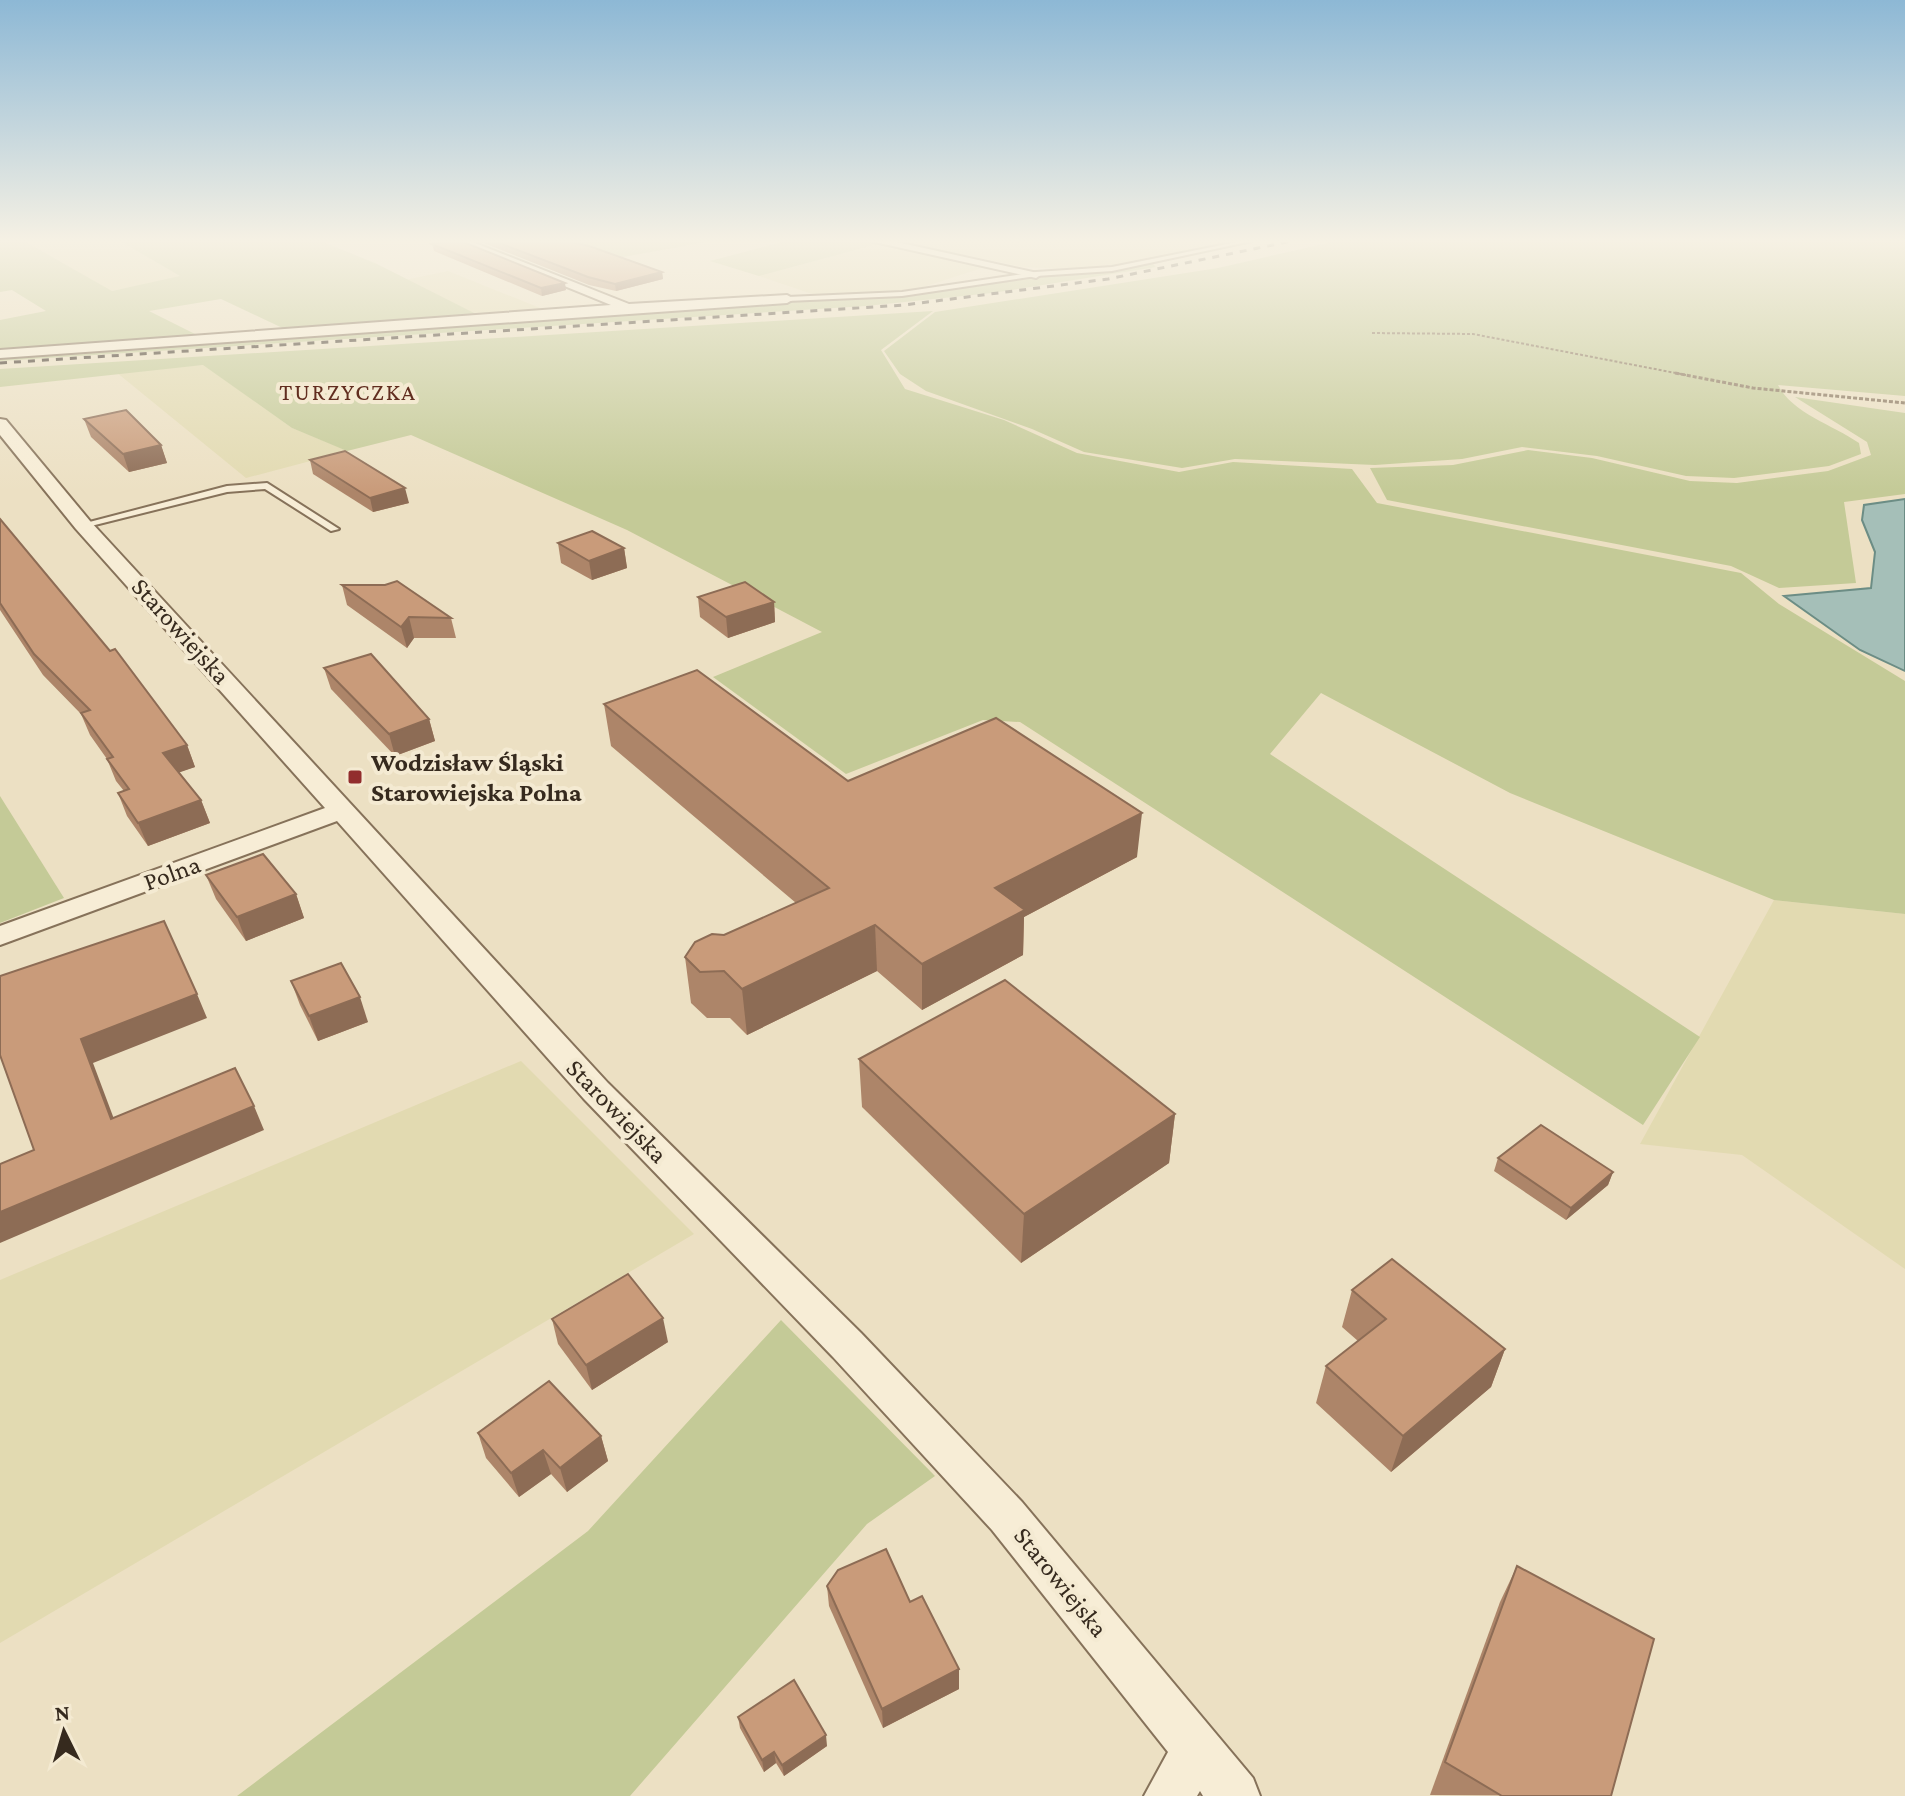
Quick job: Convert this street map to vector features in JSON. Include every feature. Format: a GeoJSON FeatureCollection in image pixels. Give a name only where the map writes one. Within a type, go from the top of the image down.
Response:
{"type":"FeatureCollection","features":[{"type":"Feature","properties":{"kind":"street"},"geometry":{"type":"LineString","coordinates":[[0,354],[415,325]]}},
{"type":"Feature","properties":{"kind":"street","name":"Starowiejska"},"geometry":{"type":"LineString","coordinates":[[0,424],[83,525],[596,1091],[847,1345],[1007,1516],[1235,1796]]}},
{"type":"Feature","properties":{"kind":"street","name":"Polna"},"geometry":{"type":"LineString","coordinates":[[0,936],[343,810]]}},
{"type":"Feature","properties":{"kind":"street"},"geometry":{"type":"LineString","coordinates":[[1169,1796],[1197,1750]]}},
{"type":"Feature","properties":{"kind":"lane"},"geometry":{"type":"LineString","coordinates":[[83,525],[227,489],[267,486],[334,529]]}},
{"type":"Feature","properties":{"kind":"path"},"geometry":{"type":"LineString","coordinates":[[1372,333],[1423,331],[1473,334],[1753,388],[1905,403]]}},
{"type":"Feature","properties":{"kind":"shaded area"},"geometry":{"type":"Polygon","coordinates":[[[204,365],[292,428],[348,451],[246,478],[116,372],[204,365]]]}},
{"type":"Feature","properties":{"kind":"shaded area"},"geometry":{"type":"Polygon","coordinates":[[[1774,900],[1905,914],[1905,1269],[1742,1155],[1640,1144],[1774,900]]]}},
{"type":"Feature","properties":{"kind":"shaded area"},"geometry":{"type":"Polygon","coordinates":[[[521,1061],[694,1234],[0,1643],[0,1280],[521,1061]]]}},
{"type":"Feature","properties":{"kind":"green space"},"geometry":{"type":"Polygon","coordinates":[[[0,325],[177,325],[201,337],[0,351],[0,325]]]}},
{"type":"Feature","properties":{"kind":"green space"},"geometry":{"type":"Polygon","coordinates":[[[276,325],[390,325],[291,332],[276,325]]]}},
{"type":"Feature","properties":{"kind":"green space"},"geometry":{"type":"Polygon","coordinates":[[[432,325],[570,325],[0,361],[0,356],[432,325]]]}},
{"type":"Feature","properties":{"kind":"green space"},"geometry":{"type":"Polygon","coordinates":[[[711,325],[915,325],[881,350],[905,389],[1004,420],[1077,453],[1179,472],[1233,462],[1352,469],[1377,503],[1741,573],[1779,604],[1905,681],[1905,914],[1774,900],[1510,793],[1321,693],[1270,754],[1700,1037],[1643,1125],[1020,722],[983,720],[846,774],[713,677],[822,632],[627,530],[411,435],[347,451],[292,428],[203,365],[0,387],[0,369],[711,325]]]}},
{"type":"Feature","properties":{"kind":"green space"},"geometry":{"type":"Polygon","coordinates":[[[918,325],[1905,325],[1905,396],[1778,385],[1784,395],[1803,411],[1859,443],[1861,454],[1829,466],[1734,478],[1686,476],[1597,456],[1522,447],[1462,459],[1375,465],[1235,459],[1182,468],[1084,452],[1032,429],[926,391],[900,374],[884,351],[918,325]]]}},
{"type":"Feature","properties":{"kind":"green space"},"geometry":{"type":"Polygon","coordinates":[[[1795,397],[1905,413],[1905,494],[1844,502],[1856,583],[1779,588],[1731,566],[1387,500],[1370,468],[1453,465],[1528,450],[1592,458],[1690,481],[1737,483],[1828,471],[1871,455],[1867,442],[1795,397]]]}},
{"type":"Feature","properties":{"kind":"green space"},"geometry":{"type":"Polygon","coordinates":[[[0,796],[64,898],[0,923],[0,796]]]}},
{"type":"Feature","properties":{"kind":"green space"},"geometry":{"type":"Polygon","coordinates":[[[781,1320],[935,1476],[867,1524],[630,1796],[237,1796],[588,1531],[781,1320]]]}},
{"type":"Feature","properties":{"kind":"water"},"geometry":{"type":"Polygon","coordinates":[[[1905,499],[1905,671],[1860,650],[1784,596],[1871,588],[1875,552],[1862,520],[1864,505],[1905,499]]]}},
{"type":"Feature","properties":{"kind":"building"},"geometry":{"type":"Polygon","coordinates":[[[126,410],[161,445],[123,454],[84,419],[126,410]]]}},
{"type":"Feature","properties":{"kind":"building"},"geometry":{"type":"Polygon","coordinates":[[[345,451],[405,488],[370,498],[310,460],[345,451]]]}},
{"type":"Feature","properties":{"kind":"building"},"geometry":{"type":"Polygon","coordinates":[[[0,519],[110,651],[115,649],[187,745],[163,753],[201,800],[138,823],[118,793],[129,789],[107,759],[113,757],[81,713],[90,710],[34,654],[0,603],[0,519]]]}},
{"type":"Feature","properties":{"kind":"building"},"geometry":{"type":"Polygon","coordinates":[[[592,531],[624,548],[589,561],[558,543],[592,531]]]}},
{"type":"Feature","properties":{"kind":"building"},"geometry":{"type":"Polygon","coordinates":[[[397,581],[451,618],[409,617],[401,627],[342,585],[385,585],[397,581]]]}},
{"type":"Feature","properties":{"kind":"building"},"geometry":{"type":"Polygon","coordinates":[[[745,582],[774,602],[726,617],[698,597],[745,582]]]}},
{"type":"Feature","properties":{"kind":"building"},"geometry":{"type":"Polygon","coordinates":[[[371,654],[429,719],[389,734],[324,668],[371,654]]]}},
{"type":"Feature","properties":{"kind":"building"},"geometry":{"type":"Polygon","coordinates":[[[697,670],[848,781],[996,718],[1142,813],[995,888],[1025,910],[922,964],[875,925],[742,989],[724,971],[700,972],[685,957],[695,942],[712,934],[724,935],[829,888],[604,704],[697,670]]]}},
{"type":"Feature","properties":{"kind":"building"},"geometry":{"type":"Polygon","coordinates":[[[263,854],[296,894],[237,917],[206,875],[263,854]]]}},
{"type":"Feature","properties":{"kind":"building"},"geometry":{"type":"Polygon","coordinates":[[[164,921],[197,994],[81,1039],[111,1119],[235,1068],[254,1106],[0,1212],[0,1164],[34,1150],[0,1055],[0,976],[164,921]]]}},
{"type":"Feature","properties":{"kind":"building"},"geometry":{"type":"Polygon","coordinates":[[[341,963],[360,997],[309,1016],[291,981],[341,963]]]}},
{"type":"Feature","properties":{"kind":"building"},"geometry":{"type":"Polygon","coordinates":[[[1005,980],[1175,1114],[1024,1214],[859,1059],[1005,980]]]}},
{"type":"Feature","properties":{"kind":"building"},"geometry":{"type":"Polygon","coordinates":[[[1541,1125],[1613,1172],[1571,1208],[1498,1158],[1541,1125]]]}},
{"type":"Feature","properties":{"kind":"building"},"geometry":{"type":"Polygon","coordinates":[[[1392,1259],[1505,1349],[1403,1436],[1326,1366],[1386,1319],[1352,1290],[1392,1259]]]}},
{"type":"Feature","properties":{"kind":"building"},"geometry":{"type":"Polygon","coordinates":[[[628,1274],[663,1318],[586,1365],[552,1319],[628,1274]]]}},
{"type":"Feature","properties":{"kind":"building"},"geometry":{"type":"Polygon","coordinates":[[[549,1381],[601,1436],[560,1468],[543,1450],[511,1473],[478,1433],[549,1381]]]}},
{"type":"Feature","properties":{"kind":"building"},"geometry":{"type":"Polygon","coordinates":[[[886,1549],[910,1602],[922,1596],[959,1669],[882,1709],[827,1586],[838,1570],[886,1549]]]}},
{"type":"Feature","properties":{"kind":"building"},"geometry":{"type":"Polygon","coordinates":[[[1517,1566],[1654,1639],[1611,1796],[1502,1796],[1445,1762],[1517,1566]]]}},
{"type":"Feature","properties":{"kind":"building"},"geometry":{"type":"Polygon","coordinates":[[[794,1680],[826,1735],[782,1765],[774,1752],[762,1760],[738,1717],[794,1680]]]}},
{"type":"Feature","properties":{"kind":"railway"},"geometry":{"type":"LineString","coordinates":[[0,363],[595,325]]}},
{"type":"Feature","properties":{"kind":"place","name":"Wodzisław Śląski Starowiejska Polna"},"geometry":{"type":"Point","coordinates":[355,777]}},
{"type":"Feature","properties":{"kind":"district","name":"TURZYCZKA"},"geometry":{"type":"Point","coordinates":[348,391]}}]}
